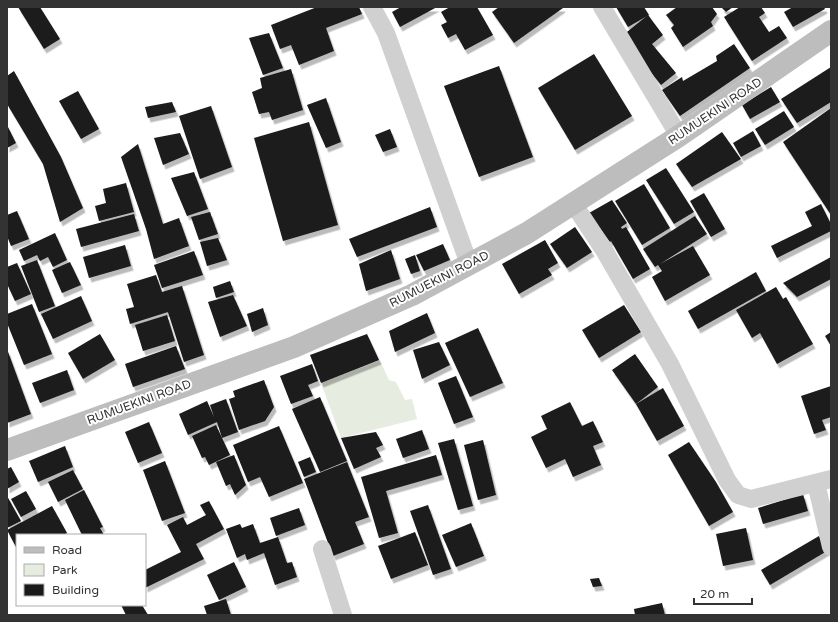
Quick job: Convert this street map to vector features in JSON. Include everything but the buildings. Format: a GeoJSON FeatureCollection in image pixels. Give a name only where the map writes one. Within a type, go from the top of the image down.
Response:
{"type":"FeatureCollection","features":[{"type":"Feature","properties":{"kind":"street"},"geometry":{"type":"LineString","coordinates":[[372,7],[386,33],[469,264]]}},
{"type":"Feature","properties":{"kind":"street"},"geometry":{"type":"LineString","coordinates":[[602,7],[679,136]]}},
{"type":"Feature","properties":{"kind":"street","name":"RUMUEKINI ROAD"},"geometry":{"type":"LineString","coordinates":[[7,450],[294,347],[412,295],[527,233],[679,136],[830,34]]}},
{"type":"Feature","properties":{"kind":"street"},"geometry":{"type":"LineString","coordinates":[[573,203],[604,250],[670,364],[727,480],[738,495],[751,499],[824,481],[831,547]]}},
{"type":"Feature","properties":{"kind":"street"},"geometry":{"type":"LineString","coordinates":[[322,549],[343,615]]}},
{"type":"Feature","properties":{"kind":"green space"},"geometry":{"type":"Polygon","coordinates":[[[380,361],[389,380],[396,382],[405,400],[412,399],[417,419],[341,438],[321,383],[380,361]]]}}]}
